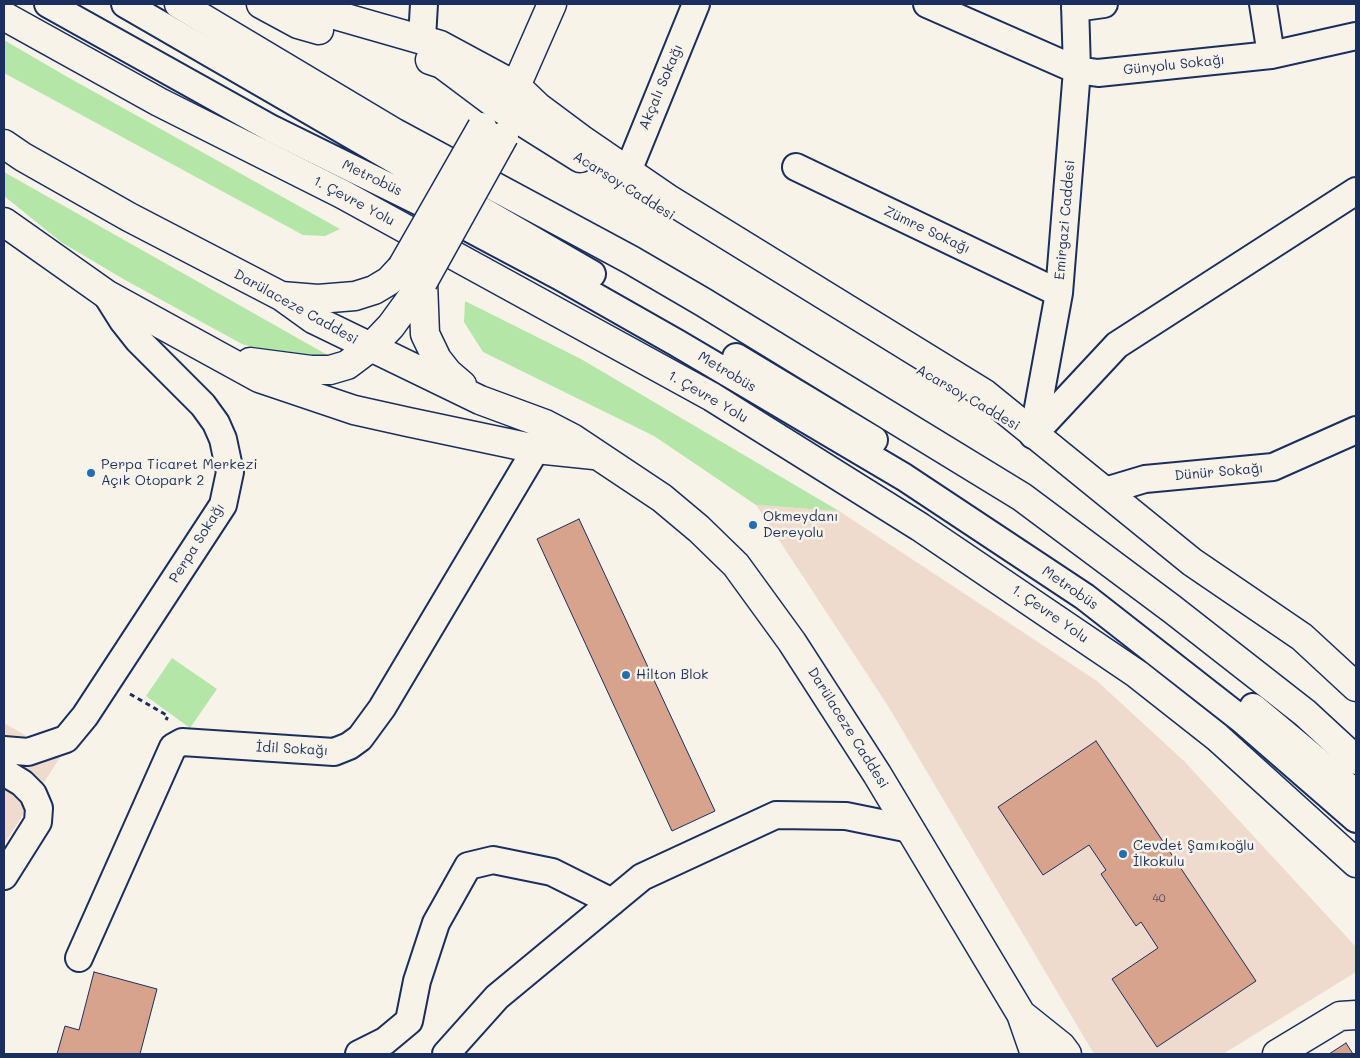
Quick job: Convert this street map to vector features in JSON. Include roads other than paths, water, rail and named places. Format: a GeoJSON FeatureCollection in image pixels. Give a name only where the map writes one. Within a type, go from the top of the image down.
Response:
{"type":"FeatureCollection","features":[{"type":"Feature","properties":{"kind":"main road"},"geometry":{"type":"LineString","coordinates":[[179,4],[394,133],[631,260],[703,302],[1022,497],[1305,713],[1356,760]]}},
{"type":"Feature","properties":{"kind":"main road","name":"Acarsoy Caddesi"},"geometry":{"type":"LineString","coordinates":[[261,4],[298,24],[420,55],[509,97],[538,107],[625,178],[670,200],[985,394],[1019,419],[1033,435],[1192,562],[1302,637],[1354,682]]}},
{"type":"Feature","properties":{"kind":"main road","name":"Acarsoy Caddesi"},"geometry":{"type":"LineString","coordinates":[[297,4],[344,19],[422,38],[440,45],[509,97]]}},
{"type":"Feature","properties":{"kind":"main road"},"geometry":{"type":"LineString","coordinates":[[222,356],[288,368],[330,370],[347,365],[371,347],[391,326],[412,274],[493,131],[552,4]]}},
{"type":"Feature","properties":{"kind":"main road","name":"1. Çevre Yolu"},"geometry":{"type":"LineString","coordinates":[[4,16],[159,102],[342,194],[712,397],[980,566],[1137,674],[1217,737],[1356,863]]}},
{"type":"Feature","properties":{"kind":"main road","name":"Darülaceze Caddesi"},"geometry":{"type":"LineString","coordinates":[[4,144],[23,157],[129,217],[281,296],[313,319],[480,400],[545,424],[572,438],[662,498],[699,529],[736,565],[792,642],[910,829],[1021,1014],[1035,1054]]}},
{"type":"Feature","properties":{"kind":"main road","name":"Darülaceze Caddesi"},"geometry":{"type":"LineString","coordinates":[[4,222],[106,294],[259,378],[354,410],[536,449],[595,455]]}},
{"type":"Feature","properties":{"kind":"main road"},"geometry":{"type":"LineString","coordinates":[[281,296],[318,299],[355,296],[374,290],[389,281],[412,274]]}},
{"type":"Feature","properties":{"kind":"main road"},"geometry":{"type":"LineString","coordinates":[[412,274],[424,334],[430,346],[448,373],[480,400]]}},
{"type":"Feature","properties":{"kind":"main road"},"geometry":{"type":"LineString","coordinates":[[536,449],[545,424]]}},
{"type":"Feature","properties":{"kind":"main road"},"geometry":{"type":"LineString","coordinates":[[1021,1014],[1061,1046],[1067,1054]]}},
{"type":"Feature","properties":{"kind":"main road"},"geometry":{"type":"LineString","coordinates":[[1278,1054],[1340,1016],[1356,1014]]}},
{"type":"Feature","properties":{"kind":"street","name":"Metrobüs"},"geometry":{"type":"LineString","coordinates":[[48,4],[272,129],[420,202],[558,276],[685,348],[904,477],[1085,597],[1241,719],[1356,818]]}},
{"type":"Feature","properties":{"kind":"street","name":"Metrobüs"},"geometry":{"type":"LineString","coordinates":[[125,4],[819,405],[967,498],[1133,612],[1291,738],[1356,793]]}},
{"type":"Feature","properties":{"kind":"street"},"geometry":{"type":"LineString","coordinates":[[422,38],[424,4]]}},
{"type":"Feature","properties":{"kind":"street","name":"Akçalı Sokağı"},"geometry":{"type":"LineString","coordinates":[[625,178],[696,4]]}},
{"type":"Feature","properties":{"kind":"street","name":"Günyolu Sokağı"},"geometry":{"type":"LineString","coordinates":[[927,4],[1077,70],[1098,73],[1271,55],[1356,36]]}},
{"type":"Feature","properties":{"kind":"street"},"geometry":{"type":"LineString","coordinates":[[1075,6],[1104,4]]}},
{"type":"Feature","properties":{"kind":"street"},"geometry":{"type":"LineString","coordinates":[[1263,4],[1271,55]]}},
{"type":"Feature","properties":{"kind":"street","name":"Emirgazi Caddesi"},"geometry":{"type":"LineString","coordinates":[[1033,435],[1059,292],[1077,70],[1075,6]]}},
{"type":"Feature","properties":{"kind":"street","name":"Zümre Sokağı"},"geometry":{"type":"LineString","coordinates":[[796,167],[1059,292]]}},
{"type":"Feature","properties":{"kind":"street"},"geometry":{"type":"LineString","coordinates":[[1033,435],[1118,345],[1356,191]]}},
{"type":"Feature","properties":{"kind":"street","name":"Perpa Sokağı"},"geometry":{"type":"LineString","coordinates":[[4,750],[28,752],[66,739],[86,716],[223,505],[230,472],[223,438],[216,423],[203,405],[138,340],[106,294]]}},
{"type":"Feature","properties":{"kind":"street","name":"Dünür Sokağı"},"geometry":{"type":"LineString","coordinates":[[1105,491],[1145,479],[1274,467],[1356,430]]}},
{"type":"Feature","properties":{"kind":"street","name":"İdil Sokağı"},"geometry":{"type":"LineString","coordinates":[[80,958],[175,746],[182,742],[334,752],[349,746],[360,738],[382,708],[536,449]]}},
{"type":"Feature","properties":{"kind":"street"},"geometry":{"type":"LineString","coordinates":[[4,772],[22,783],[33,794],[39,808],[38,822],[4,876]]}},
{"type":"Feature","properties":{"kind":"street"},"geometry":{"type":"LineString","coordinates":[[446,1054],[497,997],[642,877],[776,815],[846,816],[910,829]]}},
{"type":"Feature","properties":{"kind":"street"},"geometry":{"type":"LineString","coordinates":[[359,1054],[386,1041],[409,1022],[417,981],[436,923],[468,866],[493,860],[552,872],[612,902]]}},
{"type":"Feature","properties":{"kind":"place","name":"Perpa Ticaret Merkezi Açık Otopark 2"},"geometry":{"type":"Point","coordinates":[91,473]}},
{"type":"Feature","properties":{"kind":"place","name":"Okmeydanı Dereyolu"},"geometry":{"type":"Point","coordinates":[753,525]}},
{"type":"Feature","properties":{"kind":"place","name":"Hilton Blok"},"geometry":{"type":"Point","coordinates":[626,675]}},
{"type":"Feature","properties":{"kind":"place","name":"Cevdet Şamıkoğlu İlkokulu"},"geometry":{"type":"Point","coordinates":[1123,854]}}]}
